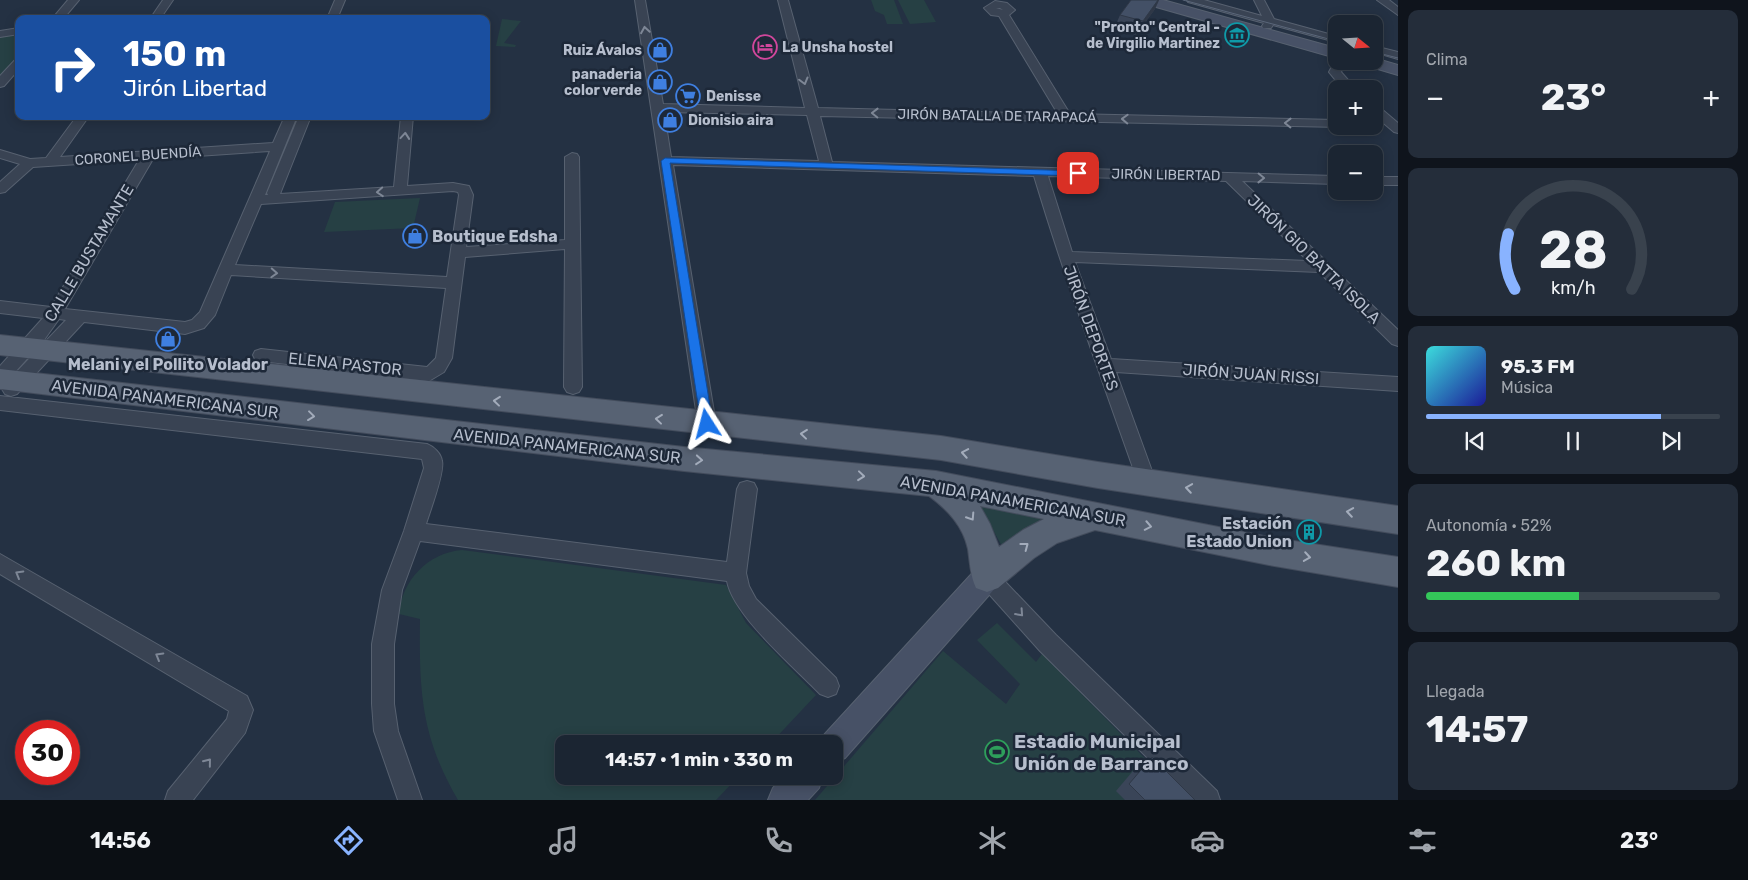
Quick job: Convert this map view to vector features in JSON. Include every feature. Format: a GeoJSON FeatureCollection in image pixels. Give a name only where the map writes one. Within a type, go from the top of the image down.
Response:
{"type":"FeatureCollection","features":[{"type":"Feature","properties":{"kind":"main road"},"geometry":{"type":"LineString","coordinates":[[1147,0],[1267,26],[1328,50]]}},
{"type":"Feature","properties":{"kind":"main road"},"geometry":{"type":"LineString","coordinates":[[1175,0],[1328,42]]}},
{"type":"Feature","properties":{"kind":"main road"},"geometry":{"type":"LineString","coordinates":[[1383,57],[1398,61]]}},
{"type":"Feature","properties":{"kind":"main road"},"geometry":{"type":"LineString","coordinates":[[1383,66],[1398,70]]}},
{"type":"Feature","properties":{"kind":"main road","name":"AVENIDA PANAMERICANA SUR"},"geometry":{"type":"LineString","coordinates":[[0,345],[707,424],[941,448],[1013,461],[1398,520]]}},
{"type":"Feature","properties":{"kind":"main road","name":"AVENIDA PANAMERICANA SUR"},"geometry":{"type":"LineString","coordinates":[[4,388],[936,484],[1050,517],[1098,516],[1269,550],[1398,572]]}},
{"type":"Feature","properties":{"kind":"main road"},"geometry":{"type":"LineString","coordinates":[[843,737],[987,577],[1022,548],[1050,517],[1042,491],[1030,476],[1013,461]]}},
{"type":"Feature","properties":{"kind":"main road"},"geometry":{"type":"LineString","coordinates":[[936,484],[961,502],[973,520],[984,546],[987,577]]}},
{"type":"Feature","properties":{"kind":"main road"},"geometry":{"type":"LineString","coordinates":[[785,800],[799,785]]}},
{"type":"Feature","properties":{"kind":"street"},"geometry":{"type":"LineString","coordinates":[[61,15],[74,0]]}},
{"type":"Feature","properties":{"kind":"street"},"geometry":{"type":"LineString","coordinates":[[158,15],[168,0]]}},
{"type":"Feature","properties":{"kind":"street"},"geometry":{"type":"LineString","coordinates":[[334,15],[340,0]]}},
{"type":"Feature","properties":{"kind":"street"},"geometry":{"type":"LineString","coordinates":[[640,0],[707,424]]}},
{"type":"Feature","properties":{"kind":"street"},"geometry":{"type":"LineString","coordinates":[[783,0],[827,166]]}},
{"type":"Feature","properties":{"kind":"street"},"geometry":{"type":"LineString","coordinates":[[1192,0],[1267,26],[1328,37]]}},
{"type":"Feature","properties":{"kind":"street"},"geometry":{"type":"LineString","coordinates":[[1258,0],[1267,26]]}},
{"type":"Feature","properties":{"kind":"street"},"geometry":{"type":"LineString","coordinates":[[1382,0],[1398,12]]}},
{"type":"Feature","properties":{"kind":"street"},"geometry":{"type":"LineString","coordinates":[[1003,14],[1066,117]]}},
{"type":"Feature","properties":{"kind":"street"},"geometry":{"type":"LineString","coordinates":[[0,34],[15,32]]}},
{"type":"Feature","properties":{"kind":"street"},"geometry":{"type":"LineString","coordinates":[[1383,52],[1398,56]]}},
{"type":"Feature","properties":{"kind":"street"},"geometry":{"type":"LineString","coordinates":[[0,83],[15,66]]}},
{"type":"Feature","properties":{"kind":"street","name":"JIRÓN BATALLA DE TARAPACÁ"},"geometry":{"type":"LineString","coordinates":[[657,108],[1328,124]]}},
{"type":"Feature","properties":{"kind":"street"},"geometry":{"type":"LineString","coordinates":[[1383,117],[1395,127]]}},
{"type":"Feature","properties":{"kind":"street"},"geometry":{"type":"LineString","coordinates":[[50,162],[80,120]]}},
{"type":"Feature","properties":{"kind":"street"},"geometry":{"type":"LineString","coordinates":[[0,307],[185,328],[198,324],[207,314],[289,120]]}},
{"type":"Feature","properties":{"kind":"street"},"geometry":{"type":"LineString","coordinates":[[274,193],[304,120]]}},
{"type":"Feature","properties":{"kind":"street"},"geometry":{"type":"LineString","coordinates":[[400,191],[407,120]]}},
{"type":"Feature","properties":{"kind":"street","name":"CORONEL BUENDÍA"},"geometry":{"type":"LineString","coordinates":[[0,154],[30,163],[278,147]]}},
{"type":"Feature","properties":{"kind":"street","name":"CALLE BUSTAMANTE"},"geometry":{"type":"LineString","coordinates":[[38,350],[55,313],[148,156]]}},
{"type":"Feature","properties":{"kind":"street"},"geometry":{"type":"LineString","coordinates":[[572,157],[573,387]]}},
{"type":"Feature","properties":{"kind":"street","name":"JIRÓN LIBERTAD"},"geometry":{"type":"LineString","coordinates":[[665,161],[1328,180]]}},
{"type":"Feature","properties":{"kind":"street"},"geometry":{"type":"LineString","coordinates":[[0,189],[30,163]]}},
{"type":"Feature","properties":{"kind":"street","name":"JIRÓN DEPORTES"},"geometry":{"type":"LineString","coordinates":[[1040,172],[1066,257],[1147,482]]}},
{"type":"Feature","properties":{"kind":"street","name":"JIRÓN GIO BATTA ISOLA"},"geometry":{"type":"LineString","coordinates":[[1230,177],[1398,340]]}},
{"type":"Feature","properties":{"kind":"street"},"geometry":{"type":"LineString","coordinates":[[1383,181],[1398,181]]}},
{"type":"Feature","properties":{"kind":"street"},"geometry":{"type":"LineString","coordinates":[[226,270],[455,283],[466,192],[459,187],[256,200]]}},
{"type":"Feature","properties":{"kind":"street"},"geometry":{"type":"LineString","coordinates":[[459,253],[573,244]]}},
{"type":"Feature","properties":{"kind":"street"},"geometry":{"type":"LineString","coordinates":[[1066,257],[1323,268]]}},
{"type":"Feature","properties":{"kind":"street","name":"ELENA PASTOR"},"geometry":{"type":"LineString","coordinates":[[262,355],[429,374],[442,364],[444,358],[455,283]]}},
{"type":"Feature","properties":{"kind":"street","name":"CALLE BUSTAMANTE"},"geometry":{"type":"LineString","coordinates":[[38,350],[80,316]]}},
{"type":"Feature","properties":{"kind":"street"},"geometry":{"type":"LineString","coordinates":[[4,388],[38,350]]}},
{"type":"Feature","properties":{"kind":"street","name":"JIRÓN JUAN RISSI"},"geometry":{"type":"LineString","coordinates":[[1104,365],[1398,384]]}},
{"type":"Feature","properties":{"kind":"street"},"geometry":{"type":"LineString","coordinates":[[4,388],[427,452],[434,462],[433,468],[390,601],[385,626],[382,665],[383,715],[386,731],[410,800]]}},
{"type":"Feature","properties":{"kind":"street"},"geometry":{"type":"LineString","coordinates":[[747,489],[736,573],[739,589],[749,606],[828,686]]}},
{"type":"Feature","properties":{"kind":"street"},"geometry":{"type":"LineString","coordinates":[[414,531],[736,573]]}},
{"type":"Feature","properties":{"kind":"street"},"geometry":{"type":"LineString","coordinates":[[0,563],[238,704],[241,710],[237,725],[177,800]]}},
{"type":"Feature","properties":{"kind":"street"},"geometry":{"type":"LineString","coordinates":[[987,577],[1048,643],[1208,800]]}},
{"type":"Feature","properties":{"kind":"green space"},"geometry":{"type":"Polygon","coordinates":[[[871,0],[894,0],[903,24],[887,24],[884,15],[875,11],[871,0]]]}},
{"type":"Feature","properties":{"kind":"green space"},"geometry":{"type":"Polygon","coordinates":[[[898,0],[924,0],[936,22],[910,24],[898,0]]]}},
{"type":"Feature","properties":{"kind":"green space"},"geometry":{"type":"Polygon","coordinates":[[[502,19],[521,21],[504,43],[516,45],[515,47],[496,46],[502,19]]]}},
{"type":"Feature","properties":{"kind":"green space"},"geometry":{"type":"Polygon","coordinates":[[[15,34],[15,60],[0,77],[0,36],[15,34]]]}},
{"type":"Feature","properties":{"kind":"green space"},"geometry":{"type":"Polygon","coordinates":[[[420,198],[413,228],[324,232],[335,202],[420,198]]]}},
{"type":"Feature","properties":{"kind":"green space"},"geometry":{"type":"Polygon","coordinates":[[[979,505],[1043,518],[1007,547],[1002,546],[979,505]]]}},
{"type":"Feature","properties":{"kind":"green space"},"geometry":{"type":"Polygon","coordinates":[[[462,550],[726,585],[746,623],[816,695],[778,735],[555,735],[555,785],[730,785],[716,800],[458,800],[436,755],[429,734],[420,668],[420,619],[399,614],[405,590],[419,570],[438,556],[462,550]]]}},
{"type":"Feature","properties":{"kind":"green space","name":"Estadio Municipal Unión de Barranco"},"geometry":{"type":"Polygon","coordinates":[[[997,623],[1036,662],[1042,654],[1186,800],[815,800],[828,785],[843,785],[843,767],[943,651],[1006,704],[1020,684],[977,640],[997,623]]]}},
{"type":"Feature","properties":{"kind":"building"},"geometry":{"type":"Polygon","coordinates":[[[1131,0],[1158,0],[1143,21],[1120,15],[1131,0]]]}},
{"type":"Feature","properties":{"kind":"building"},"geometry":{"type":"Polygon","coordinates":[[[1152,757],[1195,800],[1145,800],[1129,784],[1152,757]]]}},
{"type":"Feature","properties":{"kind":"tram line"},"geometry":{"type":"LineString","coordinates":[[1183,0],[1328,39]]}},
{"type":"Feature","properties":{"kind":"tram line"},"geometry":{"type":"LineString","coordinates":[[1383,54],[1398,58]]}},
{"type":"Feature","properties":{"kind":"place","name":"\"Pronto\" Central - de Virgilio Martinez"},"geometry":{"type":"Point","coordinates":[1237,35]}},
{"type":"Feature","properties":{"kind":"place","name":"La Unsha hostel"},"geometry":{"type":"Point","coordinates":[765,47]}},
{"type":"Feature","properties":{"kind":"place","name":"Ruiz Ávalos"},"geometry":{"type":"Point","coordinates":[660,50]}},
{"type":"Feature","properties":{"kind":"place","name":"panaderia color verde"},"geometry":{"type":"Point","coordinates":[660,82]}},
{"type":"Feature","properties":{"kind":"place","name":"Denisse"},"geometry":{"type":"Point","coordinates":[688,96]}},
{"type":"Feature","properties":{"kind":"place","name":"Dionisio aira"},"geometry":{"type":"Point","coordinates":[670,120]}},
{"type":"Feature","properties":{"kind":"place","name":"Boutique Edsha"},"geometry":{"type":"Point","coordinates":[415,236]}},
{"type":"Feature","properties":{"kind":"place","name":"Melani y el Pollito Volador"},"geometry":{"type":"Point","coordinates":[168,339]}},
{"type":"Feature","properties":{"kind":"place","name":"Estación Estado Union"},"geometry":{"type":"Point","coordinates":[1309,532]}},
{"type":"Feature","properties":{"kind":"place","name":"Estadio Municipal Unión de Barranco"},"geometry":{"type":"Point","coordinates":[997,752]}},
{"type":"Feature","properties":{"kind":"route"},"geometry":{"type":"LineString","coordinates":[[707,424],[665,161],[1078,173]]}}]}
